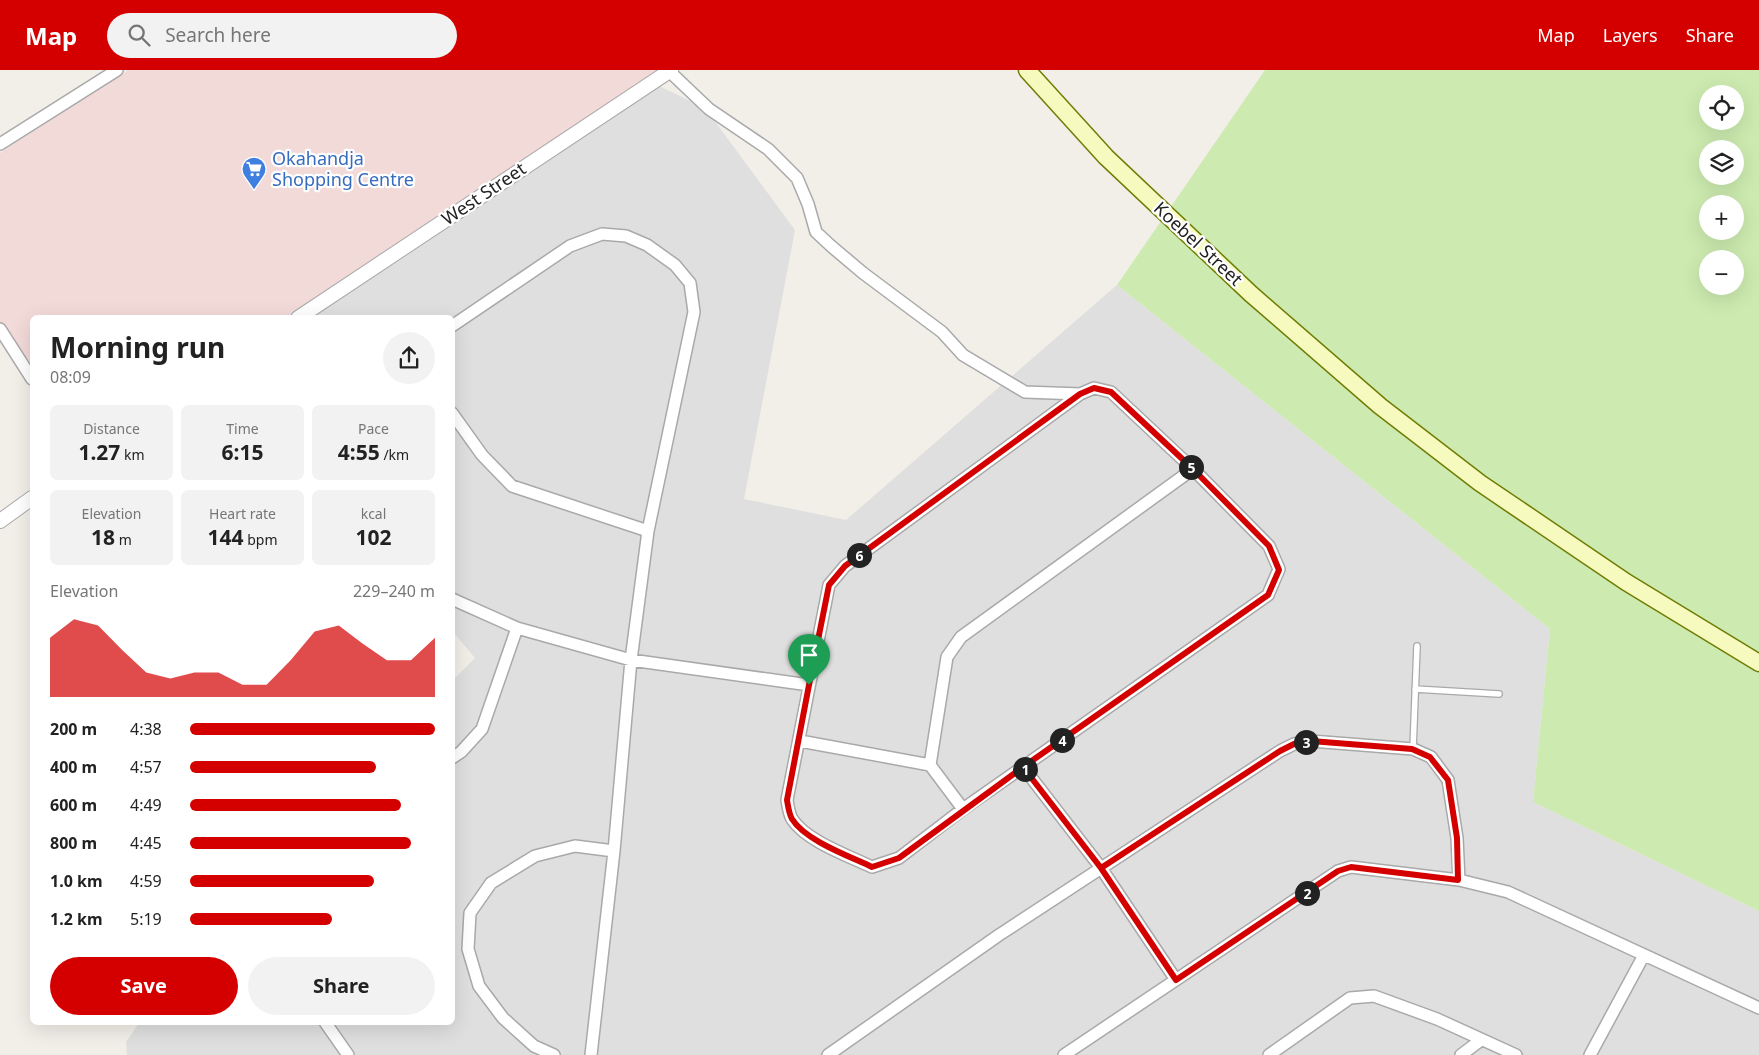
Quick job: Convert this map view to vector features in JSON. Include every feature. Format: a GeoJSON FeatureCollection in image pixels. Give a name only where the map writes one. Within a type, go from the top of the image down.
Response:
{"type":"FeatureCollection","features":[{"type":"Feature","properties":{"kind":"main road","name":"Koebel Street"},"geometry":{"type":"LineString","coordinates":[[1027,70],[1106,158],[1251,294],[1380,406],[1480,483],[1626,582],[1759,663]]}},
{"type":"Feature","properties":{"kind":"street"},"geometry":{"type":"LineString","coordinates":[[0,144],[117,70]]}},
{"type":"Feature","properties":{"kind":"street"},"geometry":{"type":"LineString","coordinates":[[670,70],[709,109],[768,148],[797,178],[816,232],[863,273],[942,332],[963,355],[1025,392],[1080,394]]}},
{"type":"Feature","properties":{"kind":"street","name":"West Street"},"geometry":{"type":"LineString","coordinates":[[302,315],[670,70]]}},
{"type":"Feature","properties":{"kind":"street"},"geometry":{"type":"LineString","coordinates":[[455,324],[570,246],[602,234],[626,236],[647,244],[675,265],[690,283],[694,312],[648,532],[631,660],[614,850],[591,1055]]}},
{"type":"Feature","properties":{"kind":"street"},"geometry":{"type":"LineString","coordinates":[[0,329],[30,376]]}},
{"type":"Feature","properties":{"kind":"street"},"geometry":{"type":"LineString","coordinates":[[1094,388],[1111,392],[1193,469],[1269,546],[1279,570],[1268,595],[963,809],[899,858],[872,867],[835,850],[801,829],[792,818],[787,800],[829,585],[845,566],[1080,394],[1094,388]]}},
{"type":"Feature","properties":{"kind":"street"},"geometry":{"type":"LineString","coordinates":[[455,422],[482,456],[512,486],[648,532]]}},
{"type":"Feature","properties":{"kind":"street"},"geometry":{"type":"LineString","coordinates":[[930,765],[947,657],[961,636],[1193,469]]}},
{"type":"Feature","properties":{"kind":"street"},"geometry":{"type":"LineString","coordinates":[[0,521],[30,499]]}},
{"type":"Feature","properties":{"kind":"street"},"geometry":{"type":"LineString","coordinates":[[455,600],[517,628],[631,660],[809,685]]}},
{"type":"Feature","properties":{"kind":"street"},"geometry":{"type":"LineString","coordinates":[[455,756],[482,729],[517,628]]}},
{"type":"Feature","properties":{"kind":"street"},"geometry":{"type":"LineString","coordinates":[[800,741],[930,765],[963,809]]}},
{"type":"Feature","properties":{"kind":"street"},"geometry":{"type":"LineString","coordinates":[[828,1055],[999,935],[1280,751],[1294,744],[1311,741],[1412,749],[1430,757],[1448,780],[1457,838],[1458,880]]}},
{"type":"Feature","properties":{"kind":"street"},"geometry":{"type":"LineString","coordinates":[[1023,767],[1101,868],[1176,980]]}},
{"type":"Feature","properties":{"kind":"street"},"geometry":{"type":"LineString","coordinates":[[554,1055],[534,1046],[503,1018],[479,986],[468,949],[470,913],[491,883],[536,856],[575,846],[614,850]]}},
{"type":"Feature","properties":{"kind":"street"},"geometry":{"type":"LineString","coordinates":[[1064,1055],[1338,871],[1351,867],[1458,880],[1508,892],[1759,1008]]}},
{"type":"Feature","properties":{"kind":"street"},"geometry":{"type":"LineString","coordinates":[[1590,1055],[1644,955]]}},
{"type":"Feature","properties":{"kind":"street"},"geometry":{"type":"LineString","coordinates":[[1269,1055],[1350,998],[1374,996],[1397,1003],[1516,1055]]}},
{"type":"Feature","properties":{"kind":"street"},"geometry":{"type":"LineString","coordinates":[[328,1025],[348,1055]]}},
{"type":"Feature","properties":{"kind":"street"},"geometry":{"type":"LineString","coordinates":[[1461,1055],[1481,1040]]}},
{"type":"Feature","properties":{"kind":"lane"},"geometry":{"type":"LineString","coordinates":[[1412,749],[1417,646]]}},
{"type":"Feature","properties":{"kind":"lane"},"geometry":{"type":"LineString","coordinates":[[1415,689],[1499,694]]}},
{"type":"Feature","properties":{"kind":"shaded area"},"geometry":{"type":"Polygon","coordinates":[[[128,70],[659,70],[299,315],[30,315],[30,376],[0,328],[0,153],[128,70]]]}},
{"type":"Feature","properties":{"kind":"shaded area"},"geometry":{"type":"Polygon","coordinates":[[[659,86],[705,108],[795,230],[744,499],[846,520],[1117,285],[1550,629],[1533,802],[1759,911],[1759,1055],[127,1055],[126,1042],[138,1025],[455,1025],[455,678],[475,658],[455,634],[455,315],[303,315],[659,86]]]}},
{"type":"Feature","properties":{"kind":"green space"},"geometry":{"type":"Polygon","coordinates":[[[1265,70],[1759,70],[1759,911],[1533,802],[1550,629],[1117,285],[1265,70]]]}},
{"type":"Feature","properties":{"kind":"place","name":"Okahandja Shopping Centre"},"geometry":{"type":"Point","coordinates":[254,190]}},
{"type":"Feature","properties":{"kind":"route"},"geometry":{"type":"LineString","coordinates":[[809,685],[800,741],[787,800],[792,818],[801,829],[835,850],[872,867],[899,858],[963,809],[1023,767],[1101,868],[1176,980],[1338,871],[1351,867],[1458,880],[1457,838],[1448,780],[1430,757],[1412,749],[1311,741],[1294,744],[1280,751],[1101,868],[1062,818],[1023,767],[1268,595],[1279,570],[1269,546],[1193,469],[1111,392],[1094,388],[1080,394],[845,566],[829,585],[809,685]]}}]}
